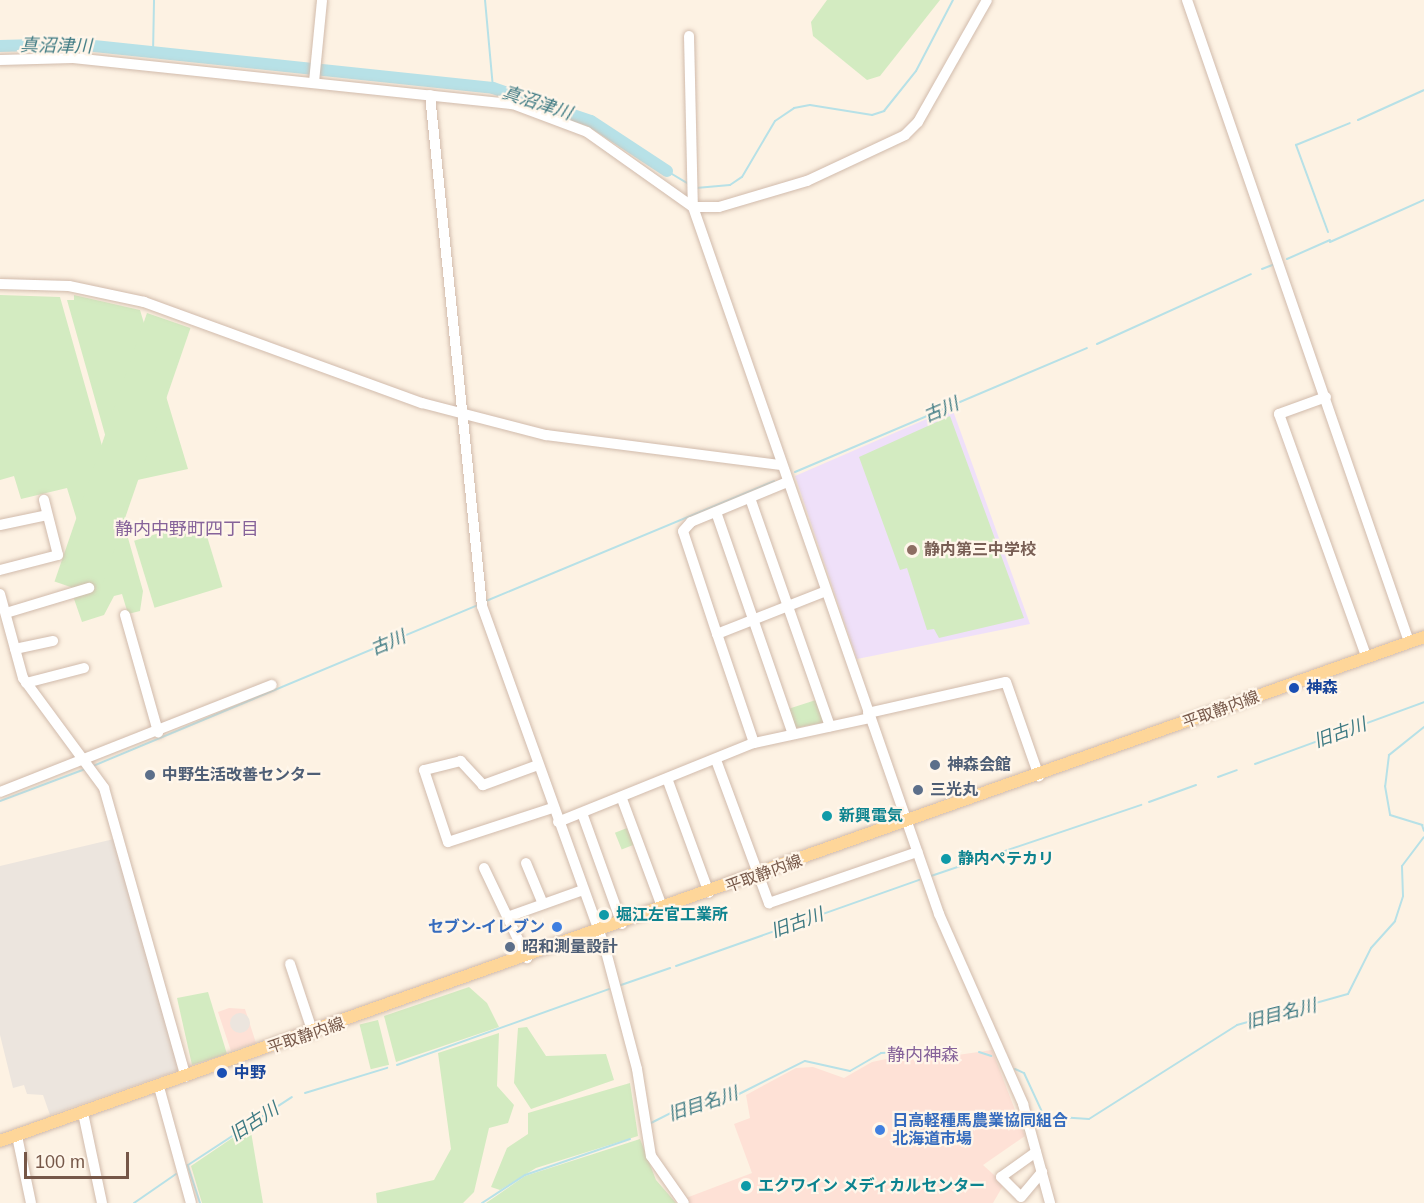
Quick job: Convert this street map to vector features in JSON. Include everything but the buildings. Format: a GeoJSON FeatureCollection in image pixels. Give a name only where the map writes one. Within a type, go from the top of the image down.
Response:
{"type":"FeatureCollection","features":[{"type":"Feature","properties":{"kind":"main road","name":"平取静内線"},"geometry":{"type":"LineString","coordinates":[[0,1141],[527,958],[1424,637]]}},
{"type":"Feature","properties":{"kind":"street"},"geometry":{"type":"LineString","coordinates":[[314,79],[322,0]]}},
{"type":"Feature","properties":{"kind":"street"},"geometry":{"type":"LineString","coordinates":[[0,60],[73,58],[314,79],[513,104],[558,117],[618,149],[693,207],[719,207],[763,197],[905,135],[918,122],[987,0]]}},
{"type":"Feature","properties":{"kind":"street"},"geometry":{"type":"LineString","coordinates":[[1187,0],[1409,642]]}},
{"type":"Feature","properties":{"kind":"street"},"geometry":{"type":"LineString","coordinates":[[689,36],[693,207],[917,852],[957,959],[1023,1104],[1050,1203]]}},
{"type":"Feature","properties":{"kind":"street"},"geometry":{"type":"LineString","coordinates":[[430,94],[465,416],[481,603],[552,808],[599,932],[637,1069],[646,1142],[657,1172],[684,1203]]}},
{"type":"Feature","properties":{"kind":"street"},"geometry":{"type":"LineString","coordinates":[[0,284],[69,286],[144,302],[465,416],[613,447],[781,465]]}},
{"type":"Feature","properties":{"kind":"street"},"geometry":{"type":"LineString","coordinates":[[1326,397],[1279,414],[1368,658]]}},
{"type":"Feature","properties":{"kind":"street"},"geometry":{"type":"LineString","coordinates":[[754,743],[683,538],[686,526],[787,482]]}},
{"type":"Feature","properties":{"kind":"street"},"geometry":{"type":"LineString","coordinates":[[750,498],[830,726]]}},
{"type":"Feature","properties":{"kind":"street"},"geometry":{"type":"LineString","coordinates":[[0,570],[58,555],[44,500]]}},
{"type":"Feature","properties":{"kind":"street"},"geometry":{"type":"LineString","coordinates":[[716,512],[793,734]]}},
{"type":"Feature","properties":{"kind":"street"},"geometry":{"type":"LineString","coordinates":[[0,525],[48,515]]}},
{"type":"Feature","properties":{"kind":"street"},"geometry":{"type":"LineString","coordinates":[[6,613],[89,588]]}},
{"type":"Feature","properties":{"kind":"street"},"geometry":{"type":"LineString","coordinates":[[717,634],[826,591]]}},
{"type":"Feature","properties":{"kind":"street"},"geometry":{"type":"LineString","coordinates":[[0,594],[26,683],[91,765],[115,818],[186,1077]]}},
{"type":"Feature","properties":{"kind":"street"},"geometry":{"type":"LineString","coordinates":[[125,615],[158,732]]}},
{"type":"Feature","properties":{"kind":"street"},"geometry":{"type":"LineString","coordinates":[[15,649],[52,641]]}},
{"type":"Feature","properties":{"kind":"street"},"geometry":{"type":"LineString","coordinates":[[26,683],[84,668]]}},
{"type":"Feature","properties":{"kind":"street"},"geometry":{"type":"LineString","coordinates":[[558,822],[668,781],[754,743],[1005,682],[1039,776]]}},
{"type":"Feature","properties":{"kind":"street"},"geometry":{"type":"LineString","coordinates":[[0,792],[91,765],[158,732],[272,685]]}},
{"type":"Feature","properties":{"kind":"street"},"geometry":{"type":"LineString","coordinates":[[716,760],[769,903],[917,852]]}},
{"type":"Feature","properties":{"kind":"street"},"geometry":{"type":"LineString","coordinates":[[538,765],[483,785],[461,761],[424,770],[448,842],[552,808]]}},
{"type":"Feature","properties":{"kind":"street"},"geometry":{"type":"LineString","coordinates":[[668,781],[709,893]]}},
{"type":"Feature","properties":{"kind":"street"},"geometry":{"type":"LineString","coordinates":[[622,799],[663,909]]}},
{"type":"Feature","properties":{"kind":"street"},"geometry":{"type":"LineString","coordinates":[[582,813],[622,924]]}},
{"type":"Feature","properties":{"kind":"street"},"geometry":{"type":"LineString","coordinates":[[526,863],[543,904]]}},
{"type":"Feature","properties":{"kind":"street"},"geometry":{"type":"LineString","coordinates":[[484,868],[503,914],[510,916],[583,890]]}},
{"type":"Feature","properties":{"kind":"street"},"geometry":{"type":"LineString","coordinates":[[510,916],[527,958]]}},
{"type":"Feature","properties":{"kind":"street"},"geometry":{"type":"LineString","coordinates":[[290,964],[313,1033]]}},
{"type":"Feature","properties":{"kind":"street"},"geometry":{"type":"LineString","coordinates":[[159,1087],[191,1203]]}},
{"type":"Feature","properties":{"kind":"street"},"geometry":{"type":"LineString","coordinates":[[83,1113],[102,1203]]}},
{"type":"Feature","properties":{"kind":"street"},"geometry":{"type":"LineString","coordinates":[[17,1136],[31,1203]]}},
{"type":"Feature","properties":{"kind":"street"},"geometry":{"type":"LineString","coordinates":[[1036,1152],[1001,1177],[1021,1197],[1042,1172]]}},
{"type":"Feature","properties":{"kind":"shaded area","name":"静内第三中学校"},"geometry":{"type":"Polygon","coordinates":[[[952,408],[1030,624],[857,659],[795,476],[952,408]]]}},
{"type":"Feature","properties":{"kind":"shaded area"},"geometry":{"type":"Polygon","coordinates":[[[114,839],[179,1070],[50,1115],[43,1095],[27,1094],[24,1085],[13,1088],[0,1035],[0,866],[114,839]]]}},
{"type":"Feature","properties":{"kind":"shaded area"},"geometry":{"type":"Polygon","coordinates":[[[229,1008],[245,1009],[256,1043],[231,1051],[218,1012],[229,1008]]]}},
{"type":"Feature","properties":{"kind":"shaded area"},"geometry":{"type":"Polygon","coordinates":[[[240,1013],[247,1016],[250,1023],[247,1030],[240,1033],[233,1030],[230,1023],[233,1016],[240,1013]]]}},
{"type":"Feature","properties":{"kind":"shaded area","name":"日高軽種馬農業協同組合 北海道市場"},"geometry":{"type":"Polygon","coordinates":[[[992,1050],[1025,1136],[983,1165],[1004,1184],[993,1203],[690,1203],[686,1198],[752,1173],[734,1124],[750,1118],[746,1095],[796,1068],[813,1067],[844,1078],[872,1062],[900,1056],[923,1060],[992,1050]]]}},
{"type":"Feature","properties":{"kind":"green space"},"geometry":{"type":"Polygon","coordinates":[[[827,0],[940,0],[880,76],[867,80],[813,36],[811,22],[827,0]]]}},
{"type":"Feature","properties":{"kind":"green space"},"geometry":{"type":"Polygon","coordinates":[[[0,295],[60,297],[143,591],[140,611],[128,614],[122,594],[114,596],[104,615],[82,622],[73,596],[98,588],[67,488],[21,499],[14,476],[0,480],[0,295]]]}},
{"type":"Feature","properties":{"kind":"green space"},"geometry":{"type":"Polygon","coordinates":[[[74,295],[140,310],[188,469],[119,484],[67,300],[74,300],[74,295]]]}},
{"type":"Feature","properties":{"kind":"green space"},"geometry":{"type":"Polygon","coordinates":[[[147,313],[190,328],[98,597],[55,582],[147,313]]]}},
{"type":"Feature","properties":{"kind":"green space"},"geometry":{"type":"Polygon","coordinates":[[[950,416],[1024,618],[939,638],[934,629],[927,630],[907,568],[900,570],[859,457],[950,416]]]}},
{"type":"Feature","properties":{"kind":"green space"},"geometry":{"type":"Polygon","coordinates":[[[202,520],[222,587],[155,608],[134,541],[202,520]]]}},
{"type":"Feature","properties":{"kind":"green space"},"geometry":{"type":"Polygon","coordinates":[[[819,699],[826,722],[795,728],[788,709],[819,699]]]}},
{"type":"Feature","properties":{"kind":"green space"},"geometry":{"type":"Polygon","coordinates":[[[627,828],[634,845],[622,850],[615,833],[627,828]]]}},
{"type":"Feature","properties":{"kind":"green space"},"geometry":{"type":"Polygon","coordinates":[[[469,987],[487,1003],[499,1027],[396,1062],[384,1016],[469,987]]]}},
{"type":"Feature","properties":{"kind":"green space"},"geometry":{"type":"Polygon","coordinates":[[[208,992],[227,1054],[192,1065],[177,998],[208,992]]]}},
{"type":"Feature","properties":{"kind":"green space"},"geometry":{"type":"Polygon","coordinates":[[[378,1020],[389,1065],[371,1069],[360,1025],[378,1020]]]}},
{"type":"Feature","properties":{"kind":"green space"},"geometry":{"type":"Polygon","coordinates":[[[527,1027],[546,1056],[606,1054],[614,1080],[531,1109],[514,1083],[518,1028],[527,1027]]]}},
{"type":"Feature","properties":{"kind":"green space"},"geometry":{"type":"Polygon","coordinates":[[[499,1033],[497,1086],[514,1105],[508,1123],[489,1128],[474,1192],[463,1203],[377,1203],[376,1193],[434,1180],[451,1149],[438,1053],[499,1033]]]}},
{"type":"Feature","properties":{"kind":"green space"},"geometry":{"type":"Polygon","coordinates":[[[630,1083],[638,1136],[536,1168],[500,1190],[491,1187],[507,1148],[528,1134],[528,1113],[630,1083]]]}},
{"type":"Feature","properties":{"kind":"green space"},"geometry":{"type":"Polygon","coordinates":[[[250,1126],[263,1203],[202,1203],[191,1166],[250,1126]]]}},
{"type":"Feature","properties":{"kind":"green space"},"geometry":{"type":"Polygon","coordinates":[[[640,1139],[656,1180],[676,1203],[486,1203],[525,1176],[640,1139]]]}},
{"type":"Feature","properties":{"kind":"waterway"},"geometry":{"type":"LineString","coordinates":[[153,54],[154,0]]}},
{"type":"Feature","properties":{"kind":"waterway"},"geometry":{"type":"LineString","coordinates":[[485,0],[493,88]]}},
{"type":"Feature","properties":{"kind":"waterway","name":"真沼津川"},"geometry":{"type":"LineString","coordinates":[[696,188],[730,185],[742,177],[775,121],[794,108],[810,105],[872,115],[884,111],[916,71],[953,0]]}},
{"type":"Feature","properties":{"kind":"waterway","name":"真沼津川"},"geometry":{"type":"LineString","coordinates":[[0,46],[75,44],[493,88],[591,121],[667,171]]}},
{"type":"Feature","properties":{"kind":"waterway","name":"古川"},"geometry":{"type":"LineString","coordinates":[[1358,120],[1424,90]]}},
{"type":"Feature","properties":{"kind":"waterway","name":"古川"},"geometry":{"type":"LineString","coordinates":[[1328,232],[1296,145],[1350,123]]}},
{"type":"Feature","properties":{"kind":"waterway","name":"真沼津川"},"geometry":{"type":"LineString","coordinates":[[667,171],[689,184]]}},
{"type":"Feature","properties":{"kind":"waterway"},"geometry":{"type":"LineString","coordinates":[[1330,242],[1424,200]]}},
{"type":"Feature","properties":{"kind":"waterway","name":"古川"},"geometry":{"type":"LineString","coordinates":[[1287,259],[1330,240]]}},
{"type":"Feature","properties":{"kind":"waterway","name":"古川"},"geometry":{"type":"LineString","coordinates":[[1262,269],[1275,264]]}},
{"type":"Feature","properties":{"kind":"waterway","name":"古川"},"geometry":{"type":"LineString","coordinates":[[1097,344],[1251,274]]}},
{"type":"Feature","properties":{"kind":"waterway","name":"古川"},"geometry":{"type":"LineString","coordinates":[[795,472],[1087,348]]}},
{"type":"Feature","properties":{"kind":"waterway","name":"古川"},"geometry":{"type":"LineString","coordinates":[[486,601],[774,481]]}},
{"type":"Feature","properties":{"kind":"waterway","name":"古川"},"geometry":{"type":"LineString","coordinates":[[93,766],[478,605]]}},
{"type":"Feature","properties":{"kind":"waterway","name":"旧古川"},"geometry":{"type":"LineString","coordinates":[[1255,764],[1424,702]]}},
{"type":"Feature","properties":{"kind":"waterway","name":"旧目名川"},"geometry":{"type":"LineString","coordinates":[[1424,727],[1389,755],[1385,786],[1390,815],[1422,825],[1424,831]]}},
{"type":"Feature","properties":{"kind":"waterway","name":"古川"},"geometry":{"type":"LineString","coordinates":[[0,801],[85,769]]}},
{"type":"Feature","properties":{"kind":"waterway","name":"旧古川"},"geometry":{"type":"LineString","coordinates":[[1218,777],[1237,770]]}},
{"type":"Feature","properties":{"kind":"waterway","name":"旧古川"},"geometry":{"type":"LineString","coordinates":[[1149,802],[1196,785]]}},
{"type":"Feature","properties":{"kind":"waterway","name":"旧古川"},"geometry":{"type":"LineString","coordinates":[[931,876],[1141,805]]}},
{"type":"Feature","properties":{"kind":"waterway","name":"旧目名川"},"geometry":{"type":"LineString","coordinates":[[1015,1069],[1024,1073],[1044,1116],[1089,1119],[1237,1025],[1348,994],[1371,948],[1395,921],[1403,896],[1402,866],[1424,837]]}},
{"type":"Feature","properties":{"kind":"waterway","name":"旧古川"},"geometry":{"type":"LineString","coordinates":[[676,966],[919,880]]}},
{"type":"Feature","properties":{"kind":"waterway","name":"旧古川"},"geometry":{"type":"LineString","coordinates":[[621,985],[670,968]]}},
{"type":"Feature","properties":{"kind":"waterway","name":"旧古川"},"geometry":{"type":"LineString","coordinates":[[397,1065],[609,989]]}},
{"type":"Feature","properties":{"kind":"waterway","name":"旧目名川"},"geometry":{"type":"LineString","coordinates":[[651,1123],[676,1110],[737,1095],[805,1061],[850,1071],[881,1053],[958,1049]]}},
{"type":"Feature","properties":{"kind":"waterway","name":"旧目名川"},"geometry":{"type":"LineString","coordinates":[[979,1052],[991,1056]]}},
{"type":"Feature","properties":{"kind":"waterway","name":"旧古川"},"geometry":{"type":"LineString","coordinates":[[305,1093],[387,1068]]}},
{"type":"Feature","properties":{"kind":"waterway","name":"旧古川"},"geometry":{"type":"LineString","coordinates":[[200,1203],[188,1165],[292,1097]]}},
{"type":"Feature","properties":{"kind":"waterway","name":"旧目名川"},"geometry":{"type":"LineString","coordinates":[[482,1203],[525,1175],[630,1139]]}},
{"type":"Feature","properties":{"kind":"waterway"},"geometry":{"type":"LineString","coordinates":[[134,1203],[176,1174]]}},
{"type":"Feature","properties":{"kind":"place","name":"静内第三中学校"},"geometry":{"type":"Point","coordinates":[912,550]}},
{"type":"Feature","properties":{"kind":"place","name":"神森"},"geometry":{"type":"Point","coordinates":[1294,688]}},
{"type":"Feature","properties":{"kind":"place","name":"神森会館"},"geometry":{"type":"Point","coordinates":[935,765]}},
{"type":"Feature","properties":{"kind":"place","name":"中野生活改善センター"},"geometry":{"type":"Point","coordinates":[150,775]}},
{"type":"Feature","properties":{"kind":"place","name":"三光丸"},"geometry":{"type":"Point","coordinates":[918,790]}},
{"type":"Feature","properties":{"kind":"place","name":"新興電気"},"geometry":{"type":"Point","coordinates":[827,816]}},
{"type":"Feature","properties":{"kind":"place","name":"静内ぺテカリ"},"geometry":{"type":"Point","coordinates":[946,859]}},
{"type":"Feature","properties":{"kind":"place","name":"堀江左官工業所"},"geometry":{"type":"Point","coordinates":[604,915]}},
{"type":"Feature","properties":{"kind":"place","name":"セブン-イレブン"},"geometry":{"type":"Point","coordinates":[557,927]}},
{"type":"Feature","properties":{"kind":"place","name":"昭和測量設計"},"geometry":{"type":"Point","coordinates":[510,947]}},
{"type":"Feature","properties":{"kind":"place","name":"中野"},"geometry":{"type":"Point","coordinates":[222,1073]}},
{"type":"Feature","properties":{"kind":"place","name":"日高軽種馬農業協同組合 北海道市場"},"geometry":{"type":"Point","coordinates":[880,1130]}},
{"type":"Feature","properties":{"kind":"place","name":"エクワイン メディカルセンター"},"geometry":{"type":"Point","coordinates":[746,1186]}},
{"type":"Feature","properties":{"kind":"district","name":"静内中野町四丁目"},"geometry":{"type":"Point","coordinates":[187,529]}},
{"type":"Feature","properties":{"kind":"district","name":"静内神森"},"geometry":{"type":"Point","coordinates":[923,1055]}}]}
